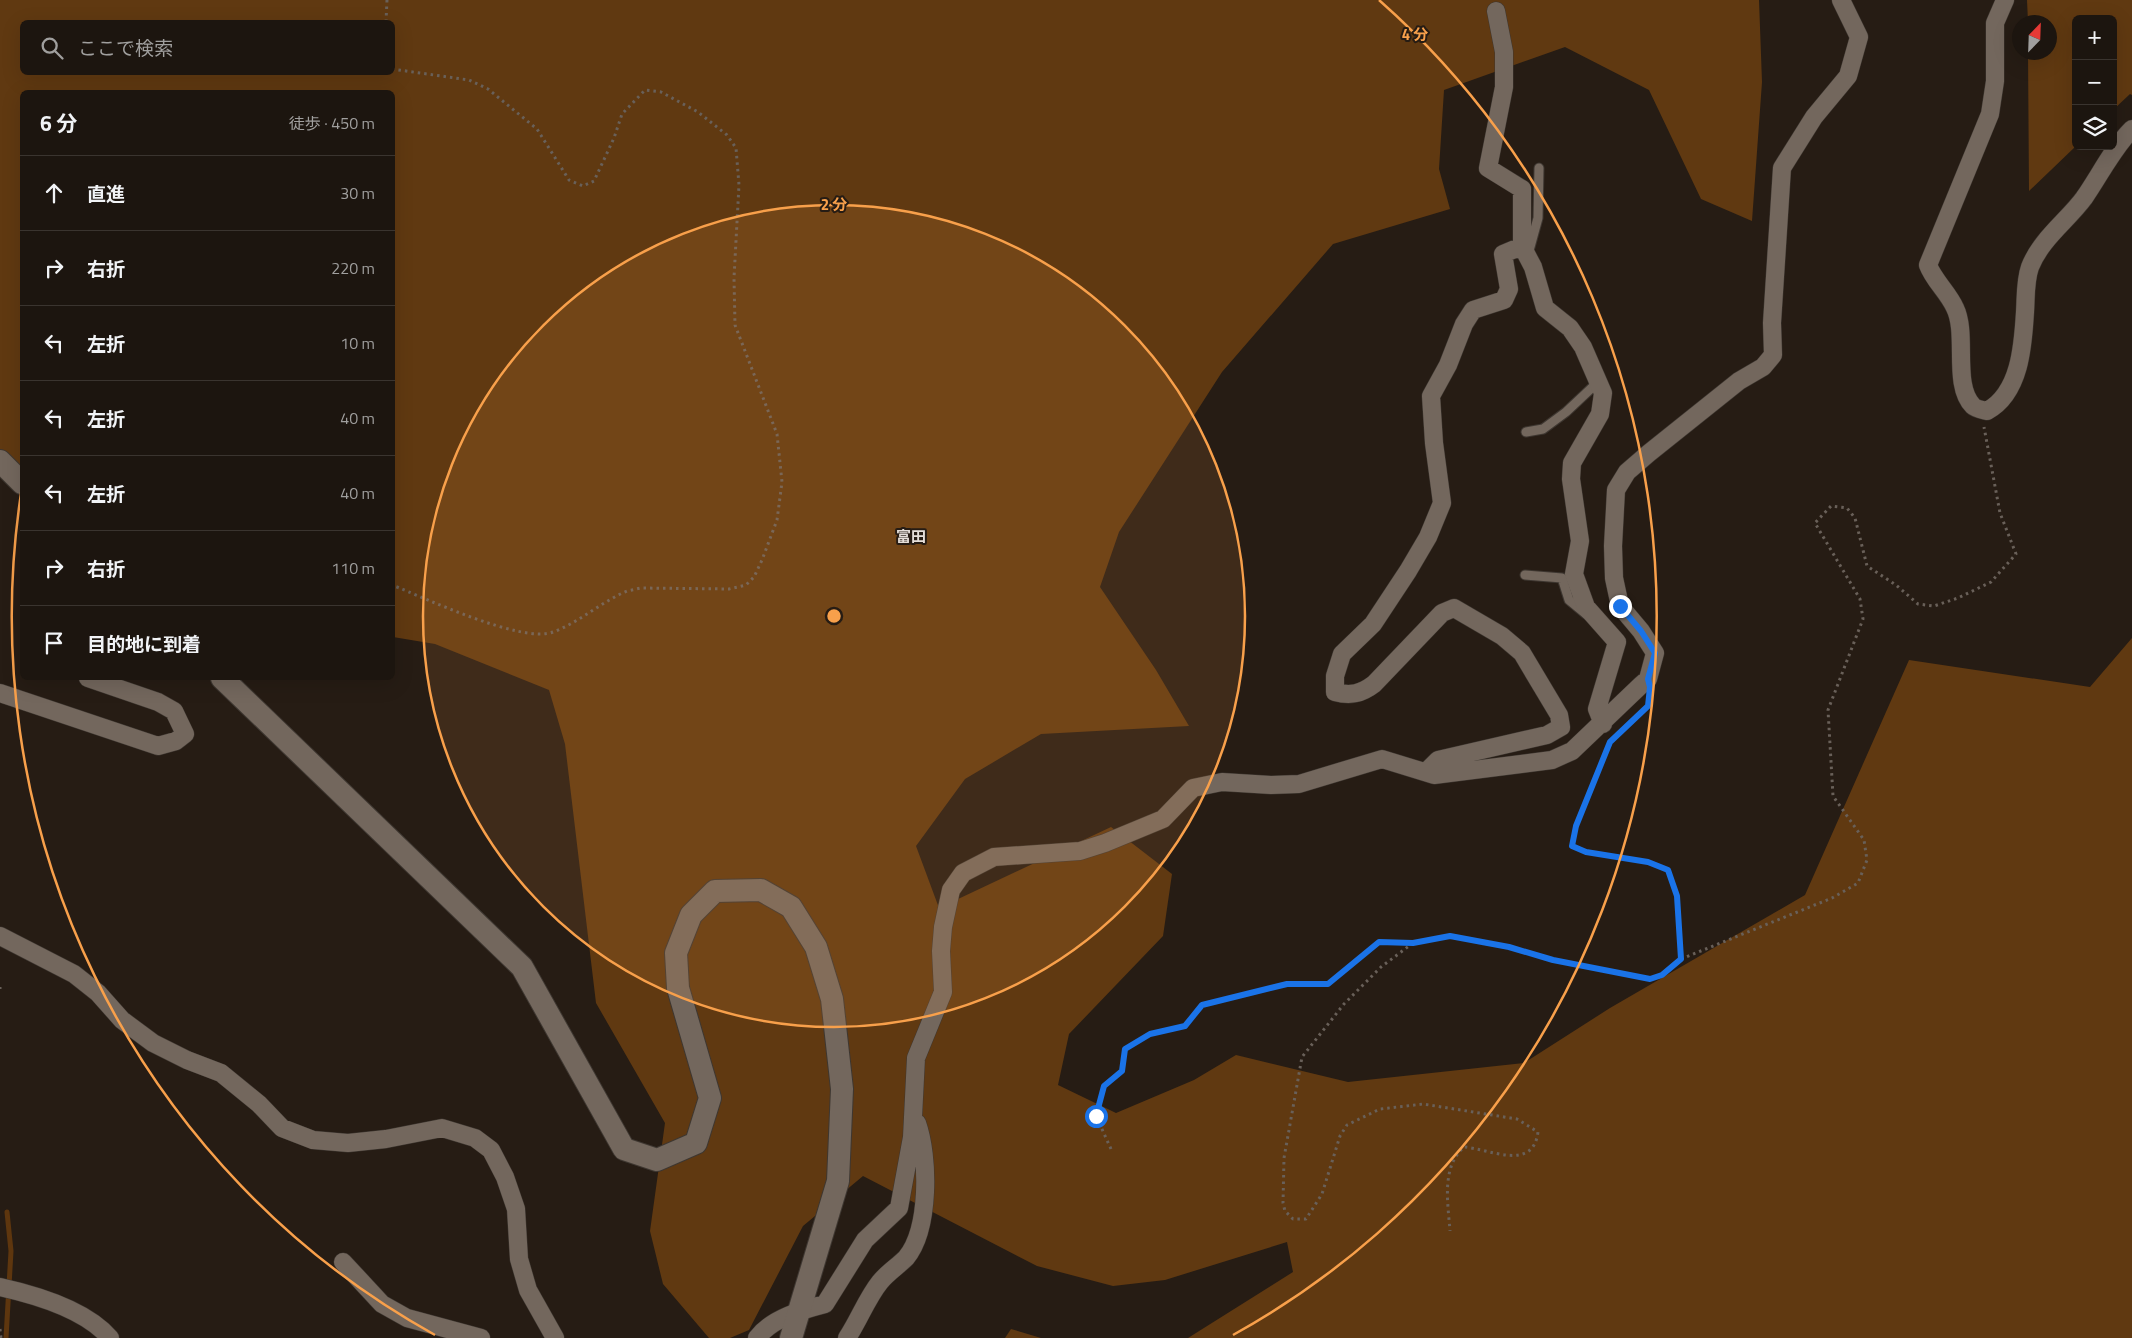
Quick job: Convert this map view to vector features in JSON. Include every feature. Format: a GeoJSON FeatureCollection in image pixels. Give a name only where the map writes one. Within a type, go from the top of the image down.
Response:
{"type":"FeatureCollection","features":[{"type":"Feature","properties":{"kind":"street"},"geometry":{"type":"LineString","coordinates":[[757,1338],[762,1332],[797,1311],[825,1304],[865,1240],[899,1208],[907,1171],[914,1113],[916,1058],[943,992],[941,950],[944,927],[951,890],[963,873],[994,857],[1080,851],[1105,843],[1162,819],[1193,788],[1222,782],[1271,786],[1299,784],[1382,759],[1434,775],[1552,760],[1572,751],[1603,724],[1648,679],[1655,653],[1641,631],[1620,606],[1614,578],[1612,546],[1616,490],[1627,472],[1649,453],[1739,381],[1763,367],[1773,355],[1772,322],[1782,168],[1810,123],[1848,76],[1859,37],[1841,0]]}},
{"type":"Feature","properties":{"kind":"street"},"geometry":{"type":"LineString","coordinates":[[2005,0],[1995,23],[1995,80],[1990,114],[1928,265],[1933,277],[1956,308],[1961,334],[1962,372],[1967,398],[1974,408],[1987,411],[1998,405],[2015,378],[2025,319],[2030,266],[2042,245],[2083,199],[2132,129]]}},
{"type":"Feature","properties":{"kind":"street"},"geometry":{"type":"LineString","coordinates":[[1496,11],[1504,52],[1504,87],[1488,168],[1522,189],[1522,246],[1533,267],[1545,308],[1570,328],[1583,346],[1603,393],[1600,414],[1572,463],[1571,479],[1580,541],[1574,574],[1586,607],[1617,642],[1597,709],[1603,724]]}},
{"type":"Feature","properties":{"kind":"street"},"geometry":{"type":"LineString","coordinates":[[1426,772],[1438,760],[1547,736],[1562,727],[1559,715],[1522,653],[1502,636],[1454,608],[1442,614],[1364,692],[1347,696],[1335,692],[1335,676],[1342,654],[1373,624],[1428,537],[1442,503],[1434,443],[1431,396],[1448,365],[1464,324],[1473,310],[1504,300],[1509,289],[1503,254],[1522,246]]}},
{"type":"Feature","properties":{"kind":"street"},"geometry":{"type":"LineString","coordinates":[[0,461],[20,481]]}},
{"type":"Feature","properties":{"kind":"street"},"geometry":{"type":"LineString","coordinates":[[0,693],[158,746],[176,741],[185,734],[174,711],[158,702],[94,680]]}},
{"type":"Feature","properties":{"kind":"street"},"geometry":{"type":"LineString","coordinates":[[224,680],[522,968],[624,1149],[657,1160],[696,1143],[710,1098],[678,988],[676,953],[691,915],[715,891],[761,890],[791,907],[816,947],[832,999],[842,1089],[838,1182],[797,1311],[791,1338]]}},
{"type":"Feature","properties":{"kind":"street"},"geometry":{"type":"LineString","coordinates":[[0,936],[74,974],[98,993],[122,1020],[153,1043],[187,1060],[220,1073],[259,1104],[282,1128],[314,1140],[348,1143],[386,1139],[442,1128],[475,1138],[491,1150],[505,1177],[516,1209],[519,1259],[528,1290],[555,1338]]}},
{"type":"Feature","properties":{"kind":"street"},"geometry":{"type":"LineString","coordinates":[[847,1338],[880,1282],[907,1257],[922,1220],[925,1168],[923,1138],[914,1113]]}},
{"type":"Feature","properties":{"kind":"street"},"geometry":{"type":"LineString","coordinates":[[343,1262],[382,1304],[390,1309],[407,1318],[481,1338]]}},
{"type":"Feature","properties":{"kind":"street"},"geometry":{"type":"LineString","coordinates":[[0,1287],[72,1310],[101,1328],[110,1338]]}},
{"type":"Feature","properties":{"kind":"lane"},"geometry":{"type":"LineString","coordinates":[[1522,246],[1530,247],[1538,218],[1539,168]]}},
{"type":"Feature","properties":{"kind":"lane"},"geometry":{"type":"LineString","coordinates":[[1526,432],[1543,429],[1566,412],[1598,382]]}},
{"type":"Feature","properties":{"kind":"lane"},"geometry":{"type":"LineString","coordinates":[[1525,574],[1562,578],[1569,600],[1581,612],[1596,618]]}},
{"type":"Feature","properties":{"kind":"path"},"geometry":{"type":"LineString","coordinates":[[386,20],[387,0]]}},
{"type":"Feature","properties":{"kind":"path"},"geometry":{"type":"LineString","coordinates":[[395,69],[469,80],[488,89],[537,129],[569,180],[583,186],[594,180],[614,138],[622,114],[645,90],[661,92],[698,112],[727,135],[736,148],[739,185],[734,278],[735,325],[777,434],[782,482],[777,520],[754,577],[746,585],[729,589],[641,588],[627,591],[551,633],[523,633],[471,617],[395,586]]}},
{"type":"Feature","properties":{"kind":"path"},"geometry":{"type":"LineString","coordinates":[[1111,1148],[1096,1116],[1104,1086],[1122,1071],[1125,1049],[1150,1034],[1185,1026],[1202,1005],[1287,984],[1328,984],[1379,942],[1413,943],[1450,936],[1509,947],[1553,960],[1650,979],[1662,975],[1681,959],[1832,898],[1858,883],[1867,860],[1864,840],[1833,796],[1828,710],[1863,620],[1860,599],[1814,523],[1831,506],[1847,508],[1855,518],[1867,566],[1896,584],[1918,604],[1934,606],[1958,598],[1991,582],[2016,554],[2000,513],[1981,409]]}},
{"type":"Feature","properties":{"kind":"path"},"geometry":{"type":"LineString","coordinates":[[1648,679],[1650,687],[1648,706],[1610,742],[1576,826],[1572,846],[1586,852],[1648,862],[1668,870],[1677,896],[1681,959]]}},
{"type":"Feature","properties":{"kind":"path"},"geometry":{"type":"LineString","coordinates":[[1413,943],[1380,967],[1344,1004],[1302,1057],[1284,1158],[1283,1203],[1285,1210],[1293,1219],[1306,1220],[1322,1194],[1340,1136],[1348,1125],[1380,1109],[1424,1104],[1517,1119],[1532,1126],[1538,1132],[1537,1144],[1528,1152],[1500,1155],[1464,1147],[1456,1154],[1447,1184],[1450,1231]]}},
{"type":"Feature","properties":{"kind":"path"},"geometry":{"type":"LineString","coordinates":[[0,1328],[1,1338]]}},
{"type":"Feature","properties":{"kind":"shaded area"},"geometry":{"type":"Polygon","coordinates":[[[0,0],[1759,0],[1762,82],[1752,221],[1701,199],[1649,90],[1565,47],[1444,90],[1439,169],[1450,209],[1333,244],[1222,372],[1119,532],[1100,587],[1156,670],[1189,726],[1041,734],[965,779],[916,846],[939,908],[1111,827],[1172,874],[1163,936],[1069,1034],[1058,1085],[1116,1113],[1194,1080],[1236,1055],[1348,1082],[1524,1063],[1610,1008],[1805,895],[1909,660],[2090,687],[2132,638],[2132,1338],[1188,1338],[1293,1272],[1287,1242],[1165,1280],[1113,1286],[1037,1266],[863,1176],[803,1226],[749,1330],[730,1338],[709,1338],[663,1284],[650,1231],[665,1123],[596,1003],[565,744],[549,690],[435,644],[395,637],[395,90],[20,90],[20,469],[0,474],[0,0]]]}},
{"type":"Feature","properties":{"kind":"shaded area"},"geometry":{"type":"Polygon","coordinates":[[[2027,0],[2132,0],[2132,95],[2130,94],[2117,106],[2117,15],[2072,15],[2072,150],[2029,191],[2028,60],[2057,60],[2057,15],[2028,15],[2027,0]]]}},
{"type":"Feature","properties":{"kind":"shaded area"},"geometry":{"type":"Polygon","coordinates":[[[1011,1329],[1041,1338],[1005,1338],[1011,1329]]]}},
{"type":"Feature","properties":{"kind":"waterway"},"geometry":{"type":"LineString","coordinates":[[6,1338],[11,1251],[7,1212]]}},
{"type":"Feature","properties":{"kind":"district","name":"富田"},"geometry":{"type":"Point","coordinates":[911,537]}},
{"type":"Feature","properties":{"kind":"route"},"geometry":{"type":"LineString","coordinates":[[1096,1116],[1104,1086],[1122,1071],[1125,1049],[1150,1034],[1185,1026],[1202,1005],[1287,984],[1328,984],[1379,942],[1413,943],[1450,936],[1495,946],[1509,947],[1553,960],[1618,971],[1650,979],[1662,975],[1681,959],[1677,896],[1668,870],[1648,862],[1586,852],[1572,846],[1576,826],[1610,742],[1648,706],[1650,687],[1648,679],[1655,653],[1641,631],[1620,606]]}}]}
